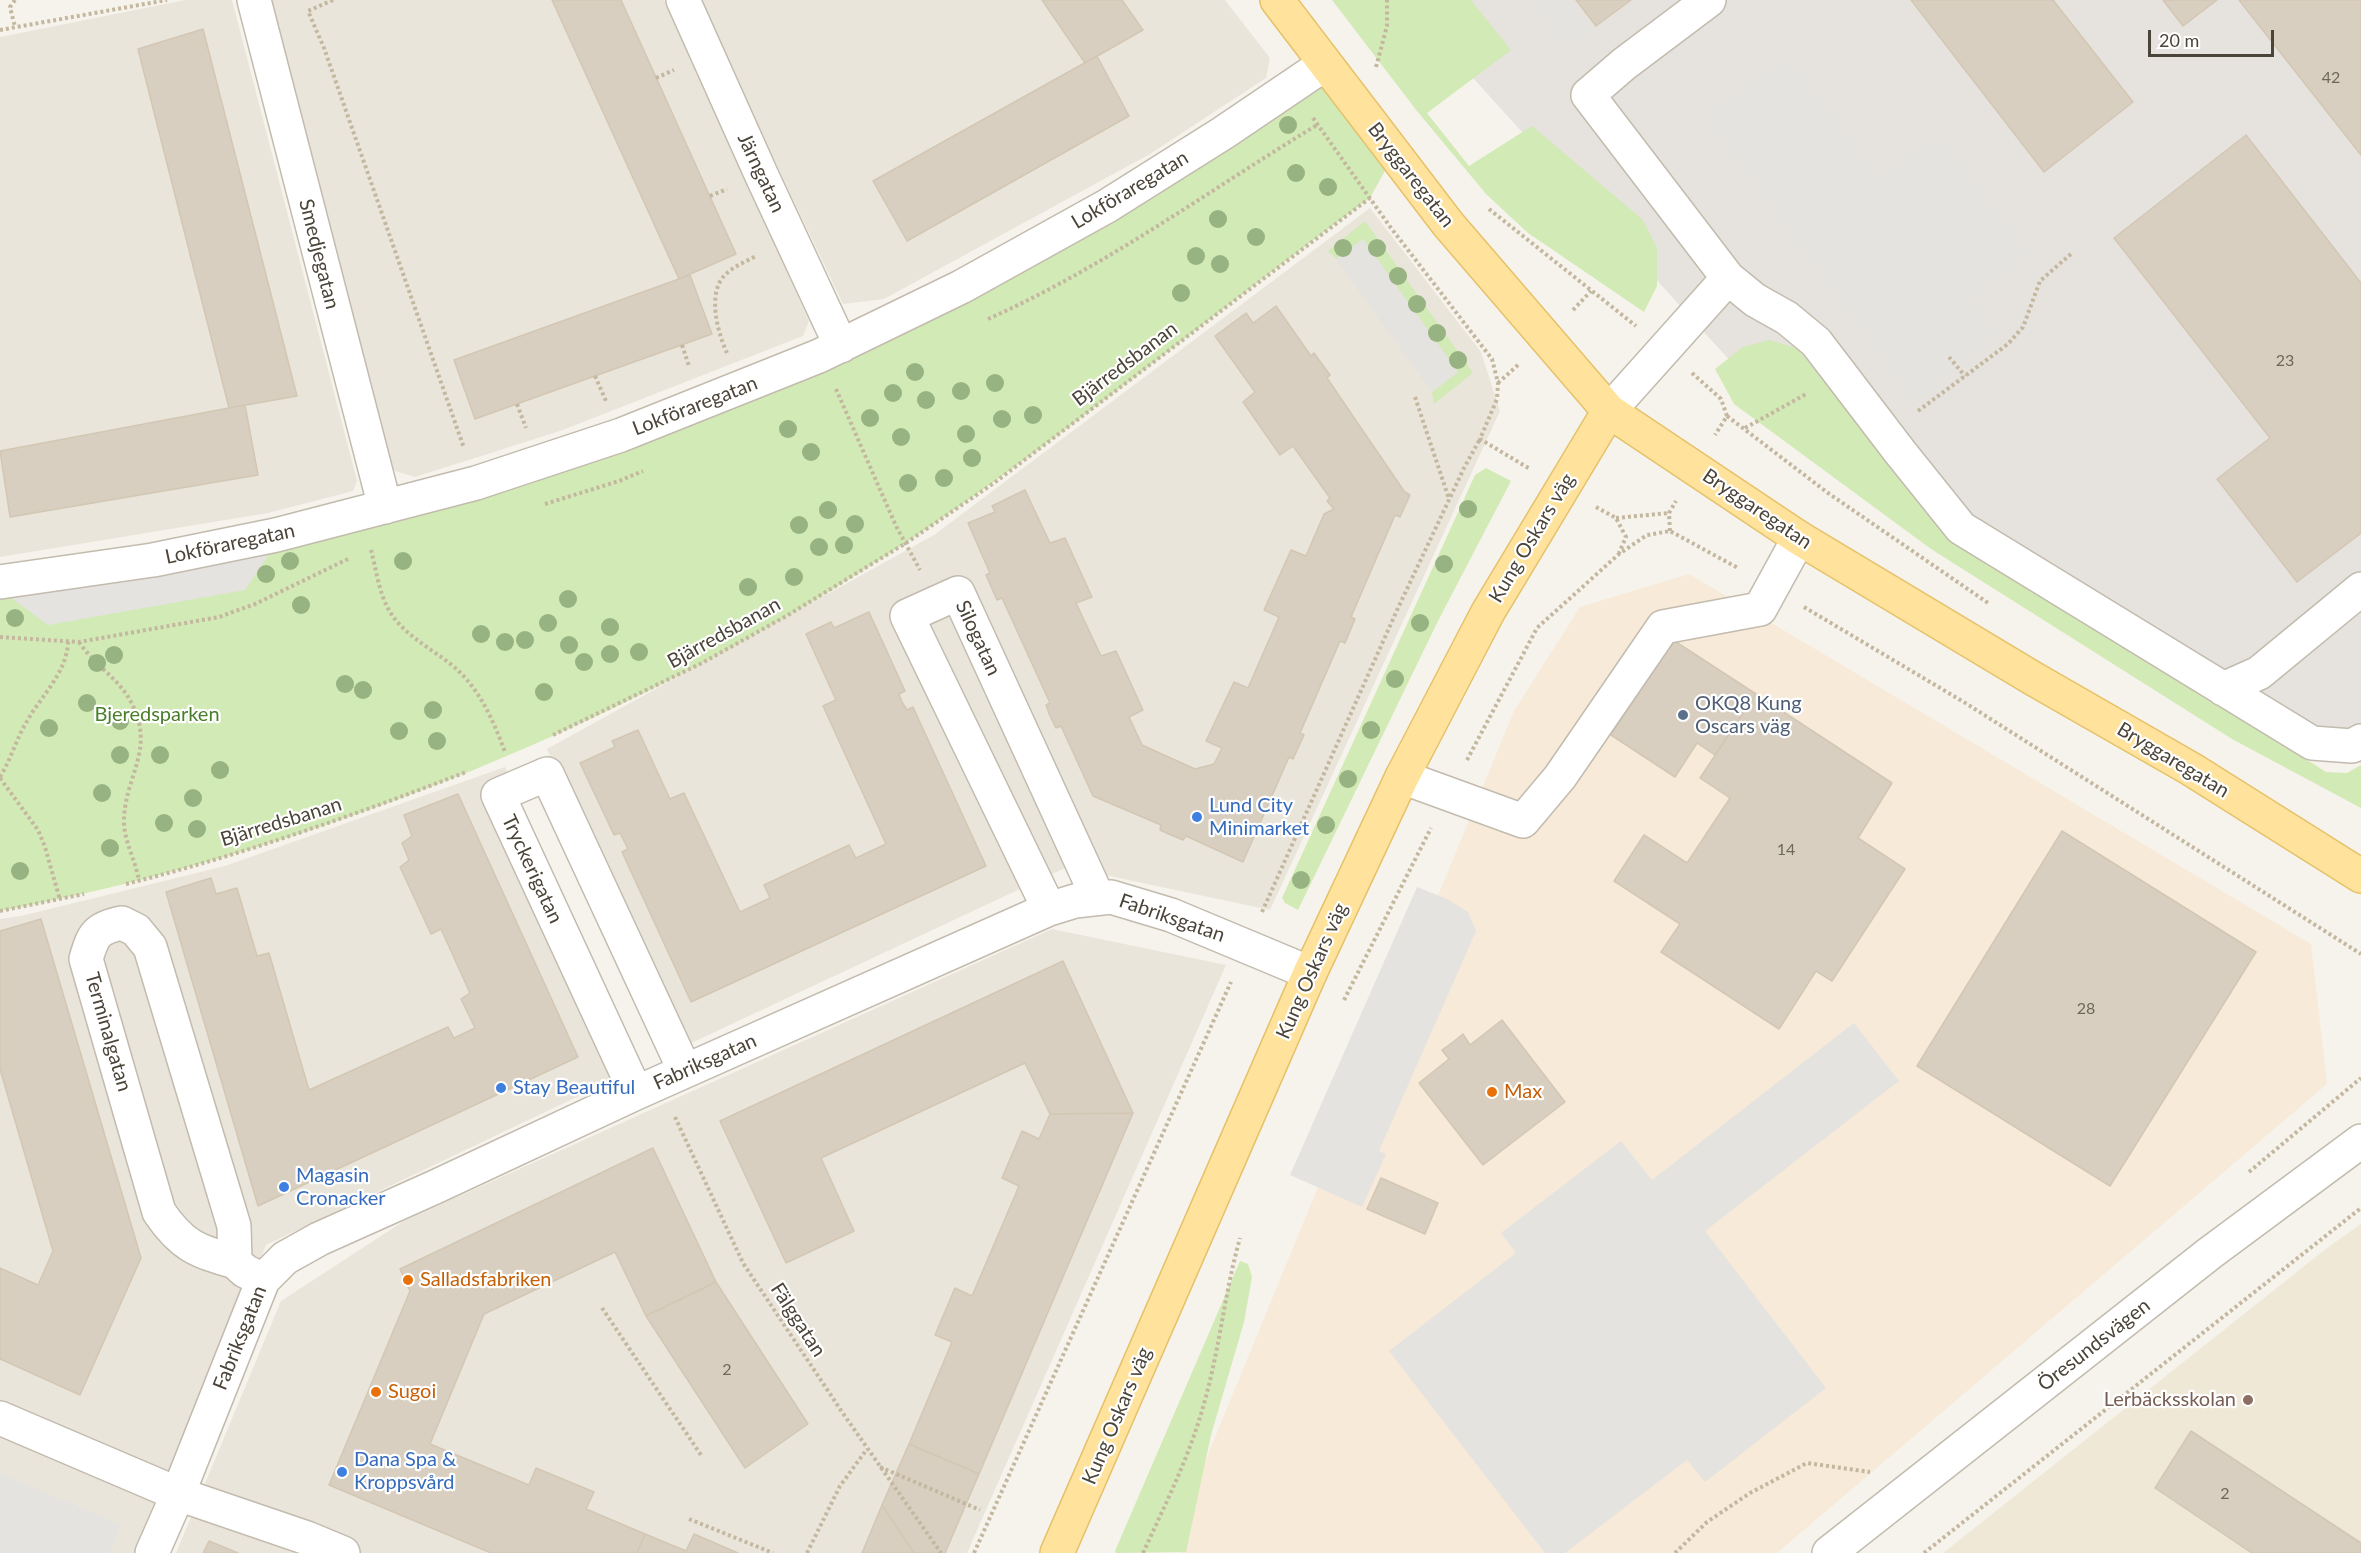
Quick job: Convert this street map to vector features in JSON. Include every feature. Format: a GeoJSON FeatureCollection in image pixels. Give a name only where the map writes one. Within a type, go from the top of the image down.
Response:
{"type":"FeatureCollection","features":[{"type":"Feature","properties":{"kind":"main road","name":"Bryggaregatan"},"geometry":{"type":"LineString","coordinates":[[1277,0],[1448,224],[1609,411],[1799,538],[2034,679],[2191,769],[2361,876]]}},
{"type":"Feature","properties":{"kind":"main road","name":"Kung Oskars väg"},"geometry":{"type":"LineString","coordinates":[[1057,1553],[1310,973],[1402,777],[1488,612],[1609,411]]}},
{"type":"Feature","properties":{"kind":"street","name":"Smedjegatan"},"geometry":{"type":"LineString","coordinates":[[254,0],[375,509]]}},
{"type":"Feature","properties":{"kind":"street","name":"Järngatan"},"geometry":{"type":"LineString","coordinates":[[683,0],[791,237],[830,351]]}},
{"type":"Feature","properties":{"kind":"street"},"geometry":{"type":"LineString","coordinates":[[1709,0],[1624,64],[1588,95],[1728,278],[1755,300],[1787,318],[1816,342],[1960,528],[2312,743],[2352,746],[2361,741]]}},
{"type":"Feature","properties":{"kind":"street","name":"Lokföraregatan"},"geometry":{"type":"LineString","coordinates":[[0,582],[153,560],[276,535],[476,483],[610,439],[742,388],[830,351],[961,286],[1107,206],[1223,133],[1325,64]]}},
{"type":"Feature","properties":{"kind":"street"},"geometry":{"type":"LineString","coordinates":[[1609,411],[1728,278]]}},
{"type":"Feature","properties":{"kind":"street"},"geometry":{"type":"LineString","coordinates":[[1402,777],[1523,821],[1560,777],[1663,627],[1760,609],[1799,538]]}},
{"type":"Feature","properties":{"kind":"street"},"geometry":{"type":"LineString","coordinates":[[2223,688],[2259,673],[2361,590]]}},
{"type":"Feature","properties":{"kind":"street","name":"Silogatan"},"geometry":{"type":"LineString","coordinates":[[1049,909],[907,616],[958,593],[1098,898]]}},
{"type":"Feature","properties":{"kind":"street","name":"Tryckerigatan"},"geometry":{"type":"LineString","coordinates":[[547,774],[660,1082],[498,795],[547,774]]}},
{"type":"Feature","properties":{"kind":"street","name":"Fabriksgatan"},"geometry":{"type":"LineString","coordinates":[[152,1553],[178,1494],[263,1280],[285,1258],[319,1239],[660,1082],[1049,909],[1075,901],[1111,897],[1171,915],[1248,945],[1310,973]]}},
{"type":"Feature","properties":{"kind":"street","name":"Terminalgatan"},"geometry":{"type":"LineString","coordinates":[[235,1262],[234,1226],[150,946],[136,930],[122,923],[103,927],[91,943],[86,959],[159,1212],[168,1225],[191,1247],[235,1262],[245,1271],[263,1280]]}},
{"type":"Feature","properties":{"kind":"street","name":"Öresundsvägen"},"geometry":{"type":"LineString","coordinates":[[1829,1553],[2210,1253],[2361,1141]]}},
{"type":"Feature","properties":{"kind":"street"},"geometry":{"type":"LineString","coordinates":[[0,1418],[178,1494],[307,1538],[343,1553]]}},
{"type":"Feature","properties":{"kind":"path"},"geometry":{"type":"LineString","coordinates":[[15,0],[10,7],[15,27]]}},
{"type":"Feature","properties":{"kind":"path"},"geometry":{"type":"LineString","coordinates":[[0,30],[167,0]]}},
{"type":"Feature","properties":{"kind":"path"},"geometry":{"type":"LineString","coordinates":[[333,0],[308,11],[324,48],[467,454]]}},
{"type":"Feature","properties":{"kind":"path"},"geometry":{"type":"LineString","coordinates":[[1370,59],[1376,68],[1387,26],[1387,0]]}},
{"type":"Feature","properties":{"kind":"path"},"geometry":{"type":"LineString","coordinates":[[974,1553],[1393,619],[1497,399],[1498,383],[1492,359],[1370,198],[1292,87]]}},
{"type":"Feature","properties":{"kind":"path","name":"Bjärredsbanan"},"geometry":{"type":"LineString","coordinates":[[547,738],[702,663],[788,615],[906,543],[1002,476],[1370,198]]}},
{"type":"Feature","properties":{"kind":"path"},"geometry":{"type":"LineString","coordinates":[[1484,205],[1629,321]]}},
{"type":"Feature","properties":{"kind":"path"},"geometry":{"type":"LineString","coordinates":[[742,388],[724,347],[716,313],[716,295],[722,278],[730,270],[791,237]]}},
{"type":"Feature","properties":{"kind":"path"},"geometry":{"type":"LineString","coordinates":[[1886,435],[2008,344],[2023,327],[2040,281],[2072,253]]}},
{"type":"Feature","properties":{"kind":"path"},"geometry":{"type":"LineString","coordinates":[[830,351],[896,526],[938,602]]}},
{"type":"Feature","properties":{"kind":"path"},"geometry":{"type":"LineString","coordinates":[[1949,357],[1965,376]]}},
{"type":"Feature","properties":{"kind":"path"},"geometry":{"type":"LineString","coordinates":[[1745,428],[1841,375]]}},
{"type":"Feature","properties":{"kind":"path"},"geometry":{"type":"LineString","coordinates":[[1415,397],[1450,500]]}},
{"type":"Feature","properties":{"kind":"path"},"geometry":{"type":"LineString","coordinates":[[1727,416],[1828,494],[1996,609]]}},
{"type":"Feature","properties":{"kind":"path"},"geometry":{"type":"LineString","coordinates":[[1480,439],[1616,518],[1626,537],[1619,554]]}},
{"type":"Feature","properties":{"kind":"path"},"geometry":{"type":"LineString","coordinates":[[375,509],[370,549],[390,612],[409,634],[439,655],[471,683],[492,718],[507,756]]}},
{"type":"Feature","properties":{"kind":"path"},"geometry":{"type":"LineString","coordinates":[[1616,518],[1669,513]]}},
{"type":"Feature","properties":{"kind":"path"},"geometry":{"type":"LineString","coordinates":[[1342,1004],[1448,794],[1537,628],[1619,554],[1647,535],[1670,531],[1694,542],[1977,710],[2361,954]]}},
{"type":"Feature","properties":{"kind":"path"},"geometry":{"type":"LineString","coordinates":[[60,900],[38,831],[0,777],[10,761],[25,724],[66,659],[68,642]]}},
{"type":"Feature","properties":{"kind":"path"},"geometry":{"type":"LineString","coordinates":[[79,642],[95,663],[118,684],[132,703],[141,725],[141,752],[126,804],[124,826],[135,862]]}},
{"type":"Feature","properties":{"kind":"path","name":"Bjärredsbanan"},"geometry":{"type":"LineString","coordinates":[[116,886],[264,844],[356,814],[477,768]]}},
{"type":"Feature","properties":{"kind":"path"},"geometry":{"type":"LineString","coordinates":[[0,911],[94,891]]}},
{"type":"Feature","properties":{"kind":"path"},"geometry":{"type":"LineString","coordinates":[[2243,1178],[2361,1078]]}},
{"type":"Feature","properties":{"kind":"path","name":"Fälggatan"},"geometry":{"type":"LineString","coordinates":[[660,1082],[743,1263],[867,1449],[942,1553]]}},
{"type":"Feature","properties":{"kind":"path"},"geometry":{"type":"LineString","coordinates":[[1924,1553],[2361,1208]]}},
{"type":"Feature","properties":{"kind":"path"},"geometry":{"type":"LineString","coordinates":[[1143,1553],[1184,1460],[1205,1400],[1240,1236]]}},
{"type":"Feature","properties":{"kind":"path"},"geometry":{"type":"LineString","coordinates":[[602,1308],[701,1455]]}},
{"type":"Feature","properties":{"kind":"path"},"geometry":{"type":"LineString","coordinates":[[807,1553],[840,1486],[867,1449]]}},
{"type":"Feature","properties":{"kind":"path"},"geometry":{"type":"LineString","coordinates":[[1675,1553],[1707,1522],[1750,1493],[1807,1463],[1871,1472],[1881,1470]]}},
{"type":"Feature","properties":{"kind":"path"},"geometry":{"type":"LineString","coordinates":[[880,1467],[980,1510]]}},
{"type":"Feature","properties":{"kind":"path"},"geometry":{"type":"LineString","coordinates":[[689,1519],[772,1553]]}},
{"type":"Feature","properties":{"kind":"shaded area"},"geometry":{"type":"Polygon","coordinates":[[[185,0],[232,0],[357,481],[353,491],[268,513],[0,557],[0,37],[185,0]]]}},
{"type":"Feature","properties":{"kind":"shaded area"},"geometry":{"type":"Polygon","coordinates":[[[265,0],[664,0],[809,321],[803,336],[560,431],[415,477],[392,470],[265,0]]]}},
{"type":"Feature","properties":{"kind":"shaded area"},"geometry":{"type":"Polygon","coordinates":[[[698,0],[1225,0],[1270,58],[1266,78],[1150,154],[884,299],[843,304],[698,0]]]}},
{"type":"Feature","properties":{"kind":"shaded area"},"geometry":{"type":"Polygon","coordinates":[[[1402,0],[2361,0],[2361,764],[1743,375],[1402,0]]]}},
{"type":"Feature","properties":{"kind":"shaded area"},"geometry":{"type":"Polygon","coordinates":[[[1526,0],[1571,0],[1593,30],[1565,51],[1526,0]]]}},
{"type":"Feature","properties":{"kind":"shaded area"},"geometry":{"type":"Polygon","coordinates":[[[1789,55],[1881,175],[1939,132],[2033,254],[1974,301],[2001,335],[1913,405],[1702,116],[1789,55]]]}},
{"type":"Feature","properties":{"kind":"shaded area"},"geometry":{"type":"Polygon","coordinates":[[[1370,208],[1481,352],[1500,411],[1270,910],[1067,867],[687,1045],[547,749],[934,535],[1370,208]]]}},
{"type":"Feature","properties":{"kind":"shaded area"},"geometry":{"type":"Polygon","coordinates":[[[1363,239],[1458,372],[1432,392],[1336,259],[1363,239]]]}},
{"type":"Feature","properties":{"kind":"shaded area"},"geometry":{"type":"Polygon","coordinates":[[[272,550],[245,590],[48,625],[10,597],[272,550]]]}},
{"type":"Feature","properties":{"kind":"shaded area"},"geometry":{"type":"Polygon","coordinates":[[[1689,574],[2311,944],[2327,1084],[1777,1553],[1179,1553],[1181,1520],[1514,711],[1580,607],[1689,574]]]}},
{"type":"Feature","properties":{"kind":"shaded area"},"geometry":{"type":"Polygon","coordinates":[[[505,767],[642,1066],[266,1245],[136,1553],[0,1553],[0,919],[21,916],[225,866],[505,767]]]}},
{"type":"Feature","properties":{"kind":"shaded area"},"geometry":{"type":"Polygon","coordinates":[[[1417,887],[1447,899],[1468,912],[1476,931],[1379,1151],[1386,1154],[1362,1207],[1290,1175],[1417,887]]]}},
{"type":"Feature","properties":{"kind":"shaded area"},"geometry":{"type":"Polygon","coordinates":[[[1052,929],[1226,965],[967,1553],[176,1553],[281,1301],[404,1221],[1052,929]]]}},
{"type":"Feature","properties":{"kind":"shaded area"},"geometry":{"type":"Polygon","coordinates":[[[1854,1023],[1899,1081],[1705,1231],[1826,1388],[1705,1482],[1687,1460],[1565,1553],[1545,1553],[1389,1351],[1516,1253],[1501,1233],[1621,1141],[1652,1180],[1854,1023]]]}},
{"type":"Feature","properties":{"kind":"shaded area","name":"Lerbäcksskolan"},"geometry":{"type":"Polygon","coordinates":[[[2361,1224],[2361,1553],[1943,1553],[2327,1248],[2361,1224]]]}},
{"type":"Feature","properties":{"kind":"shaded area"},"geometry":{"type":"Polygon","coordinates":[[[0,1473],[121,1525],[109,1553],[0,1553],[0,1473]]]}},
{"type":"Feature","properties":{"kind":"green space"},"geometry":{"type":"Polygon","coordinates":[[[1332,0],[1471,0],[1511,50],[1427,113],[1469,166],[1532,126],[1643,220],[1657,248],[1657,286],[1644,312],[1528,233],[1486,194],[1417,111],[1332,0]]]}},
{"type":"Feature","properties":{"kind":"green space","name":"Bjeredsparken"},"geometry":{"type":"Polygon","coordinates":[[[1325,64],[1394,154],[1370,198],[1085,415],[910,540],[807,605],[700,665],[588,720],[473,770],[356,815],[237,853],[118,885],[0,911],[0,582],[276,535],[819,356],[1325,64]]]}},
{"type":"Feature","properties":{"kind":"green space"},"geometry":{"type":"Polygon","coordinates":[[[1365,221],[1473,373],[1434,404],[1432,392],[1458,372],[1363,240],[1336,259],[1328,251],[1365,221]]]}},
{"type":"Feature","properties":{"kind":"green space"},"geometry":{"type":"Polygon","coordinates":[[[1769,340],[1797,348],[1936,521],[2326,772],[2347,773],[2361,765],[2361,808],[2232,739],[1931,549],[1734,404],[1715,369],[1743,347],[1769,340]]]}},
{"type":"Feature","properties":{"kind":"green space"},"geometry":{"type":"Polygon","coordinates":[[[1486,468],[1511,481],[1438,621],[1298,910],[1285,903],[1282,898],[1475,475],[1486,468]]]}},
{"type":"Feature","properties":{"kind":"green space"},"geometry":{"type":"Polygon","coordinates":[[[1240,1261],[1248,1264],[1252,1277],[1244,1322],[1211,1435],[1186,1552],[1116,1553],[1115,1551],[1240,1261]]]}},
{"type":"Feature","properties":{"kind":"building"},"geometry":{"type":"Polygon","coordinates":[[[552,0],[621,0],[736,254],[679,279],[552,0]]]}},
{"type":"Feature","properties":{"kind":"building"},"geometry":{"type":"Polygon","coordinates":[[[1042,0],[1122,0],[1143,30],[1085,63],[1042,0]]]}},
{"type":"Feature","properties":{"kind":"building"},"geometry":{"type":"Polygon","coordinates":[[[1576,0],[1631,0],[1596,26],[1576,0]]]}},
{"type":"Feature","properties":{"kind":"building"},"geometry":{"type":"Polygon","coordinates":[[[1911,0],[2053,0],[2133,102],[2044,172],[1911,0]]]}},
{"type":"Feature","properties":{"kind":"building"},"geometry":{"type":"Polygon","coordinates":[[[2163,0],[2217,0],[2183,26],[2163,0]]]}},
{"type":"Feature","properties":{"kind":"building"},"geometry":{"type":"Polygon","coordinates":[[[2239,0],[2361,0],[2361,155],[2239,0]]]}},
{"type":"Feature","properties":{"kind":"building"},"geometry":{"type":"Polygon","coordinates":[[[203,29],[297,396],[229,408],[138,49],[203,29]]]}},
{"type":"Feature","properties":{"kind":"building"},"geometry":{"type":"Polygon","coordinates":[[[1097,56],[1129,116],[907,241],[873,181],[1097,56]]]}},
{"type":"Feature","properties":{"kind":"building"},"geometry":{"type":"Polygon","coordinates":[[[2246,135],[2361,283],[2361,533],[2297,582],[2217,479],[2270,438],[2114,238],[2246,135]]]}},
{"type":"Feature","properties":{"kind":"building"},"geometry":{"type":"Polygon","coordinates":[[[690,275],[712,334],[475,419],[454,360],[690,275]]]}},
{"type":"Feature","properties":{"kind":"building"},"geometry":{"type":"Polygon","coordinates":[[[1276,306],[1311,356],[1314,353],[1330,375],[1327,378],[1404,491],[1410,495],[1400,517],[1395,515],[1351,617],[1355,619],[1345,643],[1340,641],[1300,733],[1304,735],[1293,759],[1289,757],[1243,862],[1186,836],[1183,840],[1171,835],[1160,830],[1161,825],[1093,796],[1061,726],[1056,728],[1050,716],[1046,705],[1050,703],[1002,598],[997,600],[986,575],[990,573],[968,523],[995,512],[992,506],[1025,490],[1050,543],[1065,538],[1092,597],[1076,603],[1101,656],[1116,651],[1143,710],[1129,717],[1142,745],[1195,769],[1214,764],[1222,748],[1206,741],[1234,682],[1248,688],[1279,617],[1264,610],[1291,550],[1306,556],[1324,514],[1334,509],[1327,501],[1330,498],[1293,446],[1280,455],[1243,402],[1255,392],[1215,336],[1246,313],[1253,323],[1276,306]]]}},
{"type":"Feature","properties":{"kind":"building"},"geometry":{"type":"Polygon","coordinates":[[[245,405],[258,475],[10,517],[0,451],[245,405]]]}},
{"type":"Feature","properties":{"kind":"building"},"geometry":{"type":"Polygon","coordinates":[[[869,612],[905,691],[899,694],[902,702],[907,710],[913,707],[986,866],[691,1002],[622,852],[628,849],[620,833],[614,835],[580,763],[615,747],[612,741],[638,730],[670,799],[684,793],[740,912],[770,898],[764,885],[849,845],[856,858],[886,844],[823,706],[836,700],[806,634],[831,622],[834,628],[869,612]]]}},
{"type":"Feature","properties":{"kind":"building","name":"OKQ8 Kung Oscars väg"},"geometry":{"type":"Polygon","coordinates":[[[1673,640],[1756,694],[1715,755],[1697,743],[1675,777],[1611,735],[1673,640]]]}},
{"type":"Feature","properties":{"kind":"building"},"geometry":{"type":"Polygon","coordinates":[[[1756,694],[1892,783],[1858,838],[1905,869],[1832,981],[1816,971],[1779,1029],[1661,952],[1680,924],[1614,881],[1644,835],[1687,863],[1730,798],[1700,778],[1756,694]]]}},
{"type":"Feature","properties":{"kind":"building"},"geometry":{"type":"Polygon","coordinates":[[[458,794],[578,1057],[258,1206],[166,892],[211,878],[216,894],[237,888],[257,956],[269,953],[309,1090],[448,1027],[454,1038],[475,1028],[461,999],[470,993],[441,929],[431,934],[400,867],[409,860],[402,843],[412,836],[404,815],[458,794]]]}},
{"type":"Feature","properties":{"kind":"building"},"geometry":{"type":"Polygon","coordinates":[[[2062,831],[2256,952],[2110,1186],[1917,1066],[2062,831]]]}},
{"type":"Feature","properties":{"kind":"building"},"geometry":{"type":"Polygon","coordinates":[[[41,919],[141,1258],[80,1395],[0,1359],[0,1268],[38,1285],[53,1251],[0,1069],[0,931],[41,919]]]}},
{"type":"Feature","properties":{"kind":"building"},"geometry":{"type":"Polygon","coordinates":[[[1063,961],[1133,1113],[1050,1114],[1025,1063],[821,1158],[854,1231],[786,1263],[720,1121],[1063,961]]]}},
{"type":"Feature","properties":{"kind":"building","name":"Max"},"geometry":{"type":"Polygon","coordinates":[[[1502,1020],[1565,1102],[1483,1165],[1419,1083],[1449,1059],[1442,1050],[1463,1034],[1470,1045],[1502,1020]]]}},
{"type":"Feature","properties":{"kind":"building"},"geometry":{"type":"Polygon","coordinates":[[[1133,1113],[979,1474],[909,1444],[952,1342],[935,1335],[955,1288],[972,1296],[1019,1186],[1002,1178],[1022,1131],[1039,1139],[1050,1114],[1133,1113]]]}},
{"type":"Feature","properties":{"kind":"building"},"geometry":{"type":"Polygon","coordinates":[[[653,1148],[716,1282],[646,1316],[615,1252],[484,1314],[430,1444],[529,1485],[536,1468],[594,1492],[586,1509],[645,1534],[637,1553],[491,1553],[329,1485],[410,1291],[400,1269],[653,1148]]]}},
{"type":"Feature","properties":{"kind":"building"},"geometry":{"type":"Polygon","coordinates":[[[1381,1178],[1438,1203],[1425,1234],[1367,1209],[1381,1178]]]}},
{"type":"Feature","properties":{"kind":"building"},"geometry":{"type":"Polygon","coordinates":[[[716,1282],[808,1424],[745,1468],[646,1316],[716,1282]]]}},
{"type":"Feature","properties":{"kind":"building"},"geometry":{"type":"Polygon","coordinates":[[[2191,1431],[2361,1543],[2361,1553],[2252,1553],[2155,1488],[2191,1431]]]}},
{"type":"Feature","properties":{"kind":"building"},"geometry":{"type":"Polygon","coordinates":[[[909,1444],[979,1474],[945,1553],[914,1553],[882,1505],[909,1444]]]}},
{"type":"Feature","properties":{"kind":"building"},"geometry":{"type":"Polygon","coordinates":[[[882,1505],[914,1553],[862,1553],[882,1505]]]}},
{"type":"Feature","properties":{"kind":"building"},"geometry":{"type":"Polygon","coordinates":[[[645,1534],[686,1551],[694,1534],[738,1553],[637,1553],[645,1534]]]}},
{"type":"Feature","properties":{"kind":"building"},"geometry":{"type":"Polygon","coordinates":[[[209,1541],[238,1553],[203,1553],[209,1541]]]}},
{"type":"Feature","properties":{"kind":"place","name":"OKQ8 Kung Oscars väg"},"geometry":{"type":"Point","coordinates":[1683,715]}},
{"type":"Feature","properties":{"kind":"place","name":"Lund City Minimarket"},"geometry":{"type":"Point","coordinates":[1197,817]}},
{"type":"Feature","properties":{"kind":"place","name":"Stay Beautiful"},"geometry":{"type":"Point","coordinates":[501,1088]}},
{"type":"Feature","properties":{"kind":"place","name":"Max"},"geometry":{"type":"Point","coordinates":[1492,1092]}},
{"type":"Feature","properties":{"kind":"place","name":"Magasin Cronacker"},"geometry":{"type":"Point","coordinates":[284,1187]}},
{"type":"Feature","properties":{"kind":"place","name":"Salladsfabriken"},"geometry":{"type":"Point","coordinates":[408,1280]}},
{"type":"Feature","properties":{"kind":"place","name":"Sugoi"},"geometry":{"type":"Point","coordinates":[376,1392]}},
{"type":"Feature","properties":{"kind":"place","name":"Lerbäcksskolan"},"geometry":{"type":"Point","coordinates":[2248,1400]}},
{"type":"Feature","properties":{"kind":"place","name":"Dana Spa & Kroppsvård"},"geometry":{"type":"Point","coordinates":[342,1472]}}]}
